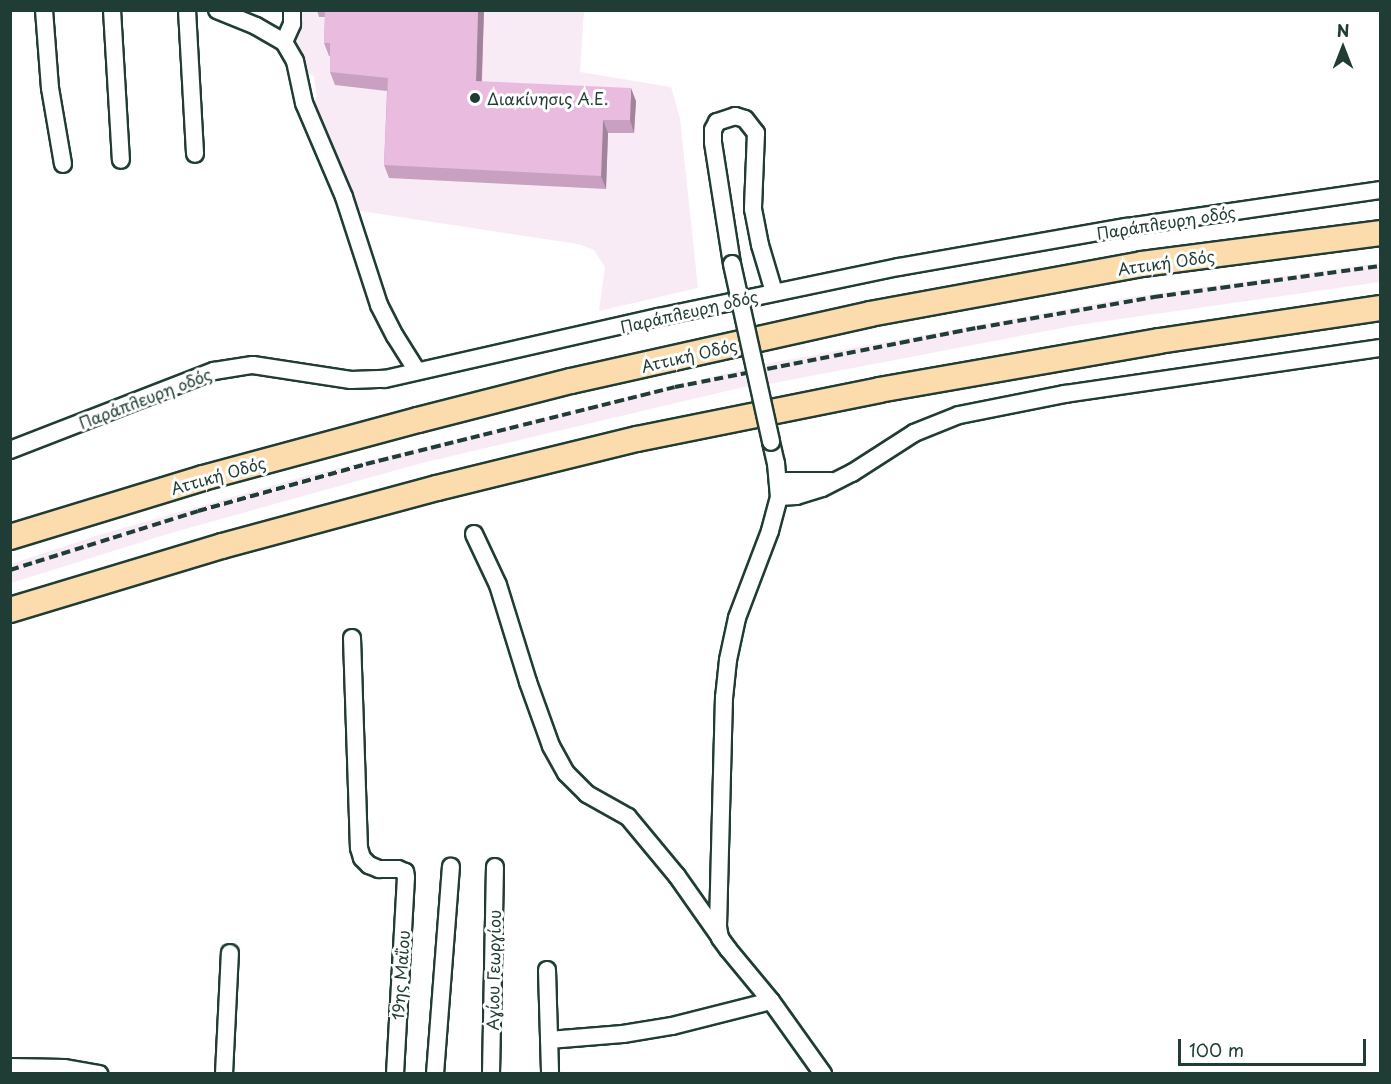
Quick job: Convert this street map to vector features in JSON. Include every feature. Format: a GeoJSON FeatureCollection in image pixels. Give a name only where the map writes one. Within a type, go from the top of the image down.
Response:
{"type":"FeatureCollection","features":[{"type":"Feature","properties":{"kind":"highway","name":"Αττική Οδός"},"geometry":{"type":"LineString","coordinates":[[10,537],[203,478],[418,420],[571,381],[870,314],[1142,264],[1380,233]]}},
{"type":"Feature","properties":{"kind":"highway"},"geometry":{"type":"LineString","coordinates":[[10,610],[222,546],[437,488],[637,439],[914,384],[1159,341],[1380,308]]}},
{"type":"Feature","properties":{"kind":"street"},"geometry":{"type":"LineString","coordinates":[[44,10],[50,88],[63,164]]}},
{"type":"Feature","properties":{"kind":"street"},"geometry":{"type":"LineString","coordinates":[[112,10],[122,160]]}},
{"type":"Feature","properties":{"kind":"street"},"geometry":{"type":"LineString","coordinates":[[188,10],[195,154]]}},
{"type":"Feature","properties":{"kind":"street"},"geometry":{"type":"LineString","coordinates":[[217,10],[256,26],[284,42],[295,61],[304,103],[344,196],[379,305],[417,372]]}},
{"type":"Feature","properties":{"kind":"street"},"geometry":{"type":"LineString","coordinates":[[284,42],[292,24],[292,10]]}},
{"type":"Feature","properties":{"kind":"street"},"geometry":{"type":"LineString","coordinates":[[720,938],[722,760],[728,660],[736,618],[770,531],[778,489],[771,442],[732,264],[713,142],[713,130],[717,122],[735,116],[745,119],[756,134],[753,209],[760,245],[774,292]]}},
{"type":"Feature","properties":{"kind":"street","name":"Παράπλευρη οδός"},"geometry":{"type":"LineString","coordinates":[[10,450],[214,372],[253,365],[276,366],[351,380],[385,379],[774,292],[1127,227],[1380,190]]}},
{"type":"Feature","properties":{"kind":"street"},"geometry":{"type":"LineString","coordinates":[[778,489],[834,481],[852,473],[914,433],[959,415],[1065,394],[1380,348]]}},
{"type":"Feature","properties":{"kind":"street"},"geometry":{"type":"LineString","coordinates":[[474,534],[498,585],[528,682],[551,746],[566,773],[587,794],[628,817],[677,876],[720,938],[771,1002],[823,1074]]}},
{"type":"Feature","properties":{"kind":"street","name":"19ης Μαΐου"},"geometry":{"type":"LineString","coordinates":[[352,638],[359,848],[362,858],[369,866],[379,869],[398,869],[405,872],[406,876],[395,1074]]}},
{"type":"Feature","properties":{"kind":"street"},"geometry":{"type":"LineString","coordinates":[[435,1074],[452,867]]}},
{"type":"Feature","properties":{"kind":"street","name":"Αγίου Γεωργίου"},"geometry":{"type":"LineString","coordinates":[[491,1074],[495,867]]}},
{"type":"Feature","properties":{"kind":"street"},"geometry":{"type":"LineString","coordinates":[[224,1074],[230,953]]}},
{"type":"Feature","properties":{"kind":"street"},"geometry":{"type":"LineString","coordinates":[[547,970],[550,1074]]}},
{"type":"Feature","properties":{"kind":"street"},"geometry":{"type":"LineString","coordinates":[[549,1040],[663,1028],[771,1002]]}},
{"type":"Feature","properties":{"kind":"street"},"geometry":{"type":"LineString","coordinates":[[10,1067],[80,1069],[99,1074]]}},
{"type":"Feature","properties":{"kind":"shaded area"},"geometry":{"type":"Polygon","coordinates":[[[296,11],[584,11],[580,72],[671,87],[680,118],[698,288],[599,311],[605,267],[594,250],[578,244],[354,210],[313,105],[317,96],[314,76],[306,72],[294,47],[296,11]]]}},
{"type":"Feature","properties":{"kind":"shaded area"},"geometry":{"type":"Polygon","coordinates":[[[1380,263],[1380,282],[1078,325],[769,384],[765,364],[1132,297],[1380,263]]]}},
{"type":"Feature","properties":{"kind":"shaded area"},"geometry":{"type":"Polygon","coordinates":[[[744,369],[748,386],[422,463],[171,533],[11,583],[11,564],[99,535],[306,476],[744,369]]]}},
{"type":"Feature","properties":{"kind":"building","name":"Διακίνησις Α.Ε."},"geometry":{"type":"Polygon","coordinates":[[[325,10],[478,10],[476,81],[631,88],[630,120],[603,120],[601,176],[384,165],[388,78],[330,72],[330,43],[324,43],[325,10]]]}},
{"type":"Feature","properties":{"kind":"railway"},"geometry":{"type":"LineString","coordinates":[[10,570],[198,511],[366,464],[675,387],[977,328],[1154,297],[1380,266]]}},
{"type":"Feature","properties":{"kind":"place","name":"Διακίνησις Α.Ε."},"geometry":{"type":"Point","coordinates":[475,98]}}]}
